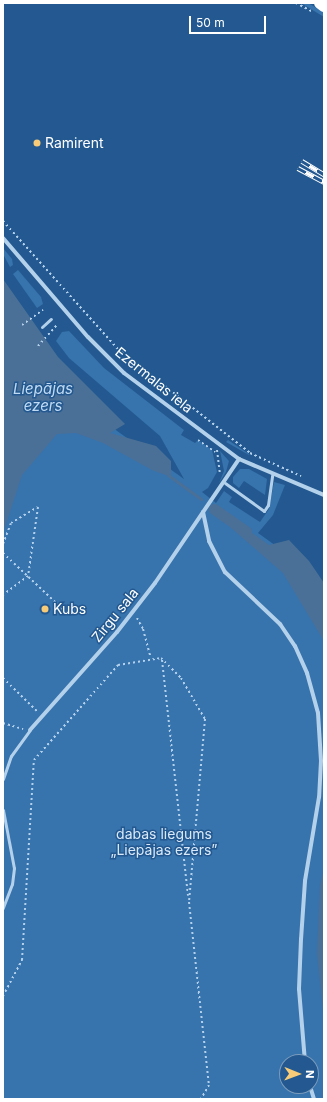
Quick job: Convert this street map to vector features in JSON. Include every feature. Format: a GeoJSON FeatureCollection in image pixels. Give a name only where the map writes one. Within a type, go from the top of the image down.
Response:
{"type":"FeatureCollection","features":[{"type":"Feature","properties":{"kind":"street","name":"Ezermalas iela"},"geometry":{"type":"LineString","coordinates":[[3,238],[108,358],[238,459],[272,475],[324,495]]}},
{"type":"Feature","properties":{"kind":"street","name":"Zirgu sala"},"geometry":{"type":"LineString","coordinates":[[30,730],[132,613],[225,483],[238,459]]}},
{"type":"Feature","properties":{"kind":"street"},"geometry":{"type":"LineString","coordinates":[[203,512],[209,541],[225,572],[280,624],[295,646],[310,680],[318,713],[321,761],[319,797],[305,881],[301,939],[299,989],[304,1054]]}},
{"type":"Feature","properties":{"kind":"lane"},"geometry":{"type":"LineString","coordinates":[[42,327],[51,319]]}},
{"type":"Feature","properties":{"kind":"lane"},"geometry":{"type":"LineString","coordinates":[[225,483],[264,511],[268,505],[272,475]]}},
{"type":"Feature","properties":{"kind":"lane","name":"Zirgu sala"},"geometry":{"type":"LineString","coordinates":[[3,779],[11,756],[30,730]]}},
{"type":"Feature","properties":{"kind":"lane"},"geometry":{"type":"LineString","coordinates":[[3,810],[14,868],[12,884],[3,908]]}},
{"type":"Feature","properties":{"kind":"path"},"geometry":{"type":"LineString","coordinates":[[296,3],[320,8]]}},
{"type":"Feature","properties":{"kind":"path"},"geometry":{"type":"LineString","coordinates":[[3,221],[118,349],[250,453],[303,477]]}},
{"type":"Feature","properties":{"kind":"path"},"geometry":{"type":"LineString","coordinates":[[22,325],[43,310]]}},
{"type":"Feature","properties":{"kind":"path"},"geometry":{"type":"LineString","coordinates":[[38,346],[57,326]]}},
{"type":"Feature","properties":{"kind":"path"},"geometry":{"type":"LineString","coordinates":[[223,440],[227,436]]}},
{"type":"Feature","properties":{"kind":"path"},"geometry":{"type":"LineString","coordinates":[[198,440],[216,452]]}},
{"type":"Feature","properties":{"kind":"path"},"geometry":{"type":"LineString","coordinates":[[217,449],[216,452],[220,475]]}},
{"type":"Feature","properties":{"kind":"path"},"geometry":{"type":"LineString","coordinates":[[3,544],[11,523],[38,507],[28,576],[3,595]]}},
{"type":"Feature","properties":{"kind":"path"},"geometry":{"type":"LineString","coordinates":[[3,553],[68,614]]}},
{"type":"Feature","properties":{"kind":"path"},"geometry":{"type":"LineString","coordinates":[[132,613],[143,629],[151,658]]}},
{"type":"Feature","properties":{"kind":"path"},"geometry":{"type":"LineString","coordinates":[[3,996],[22,960],[34,760],[118,665],[151,658],[162,660],[181,678],[204,719],[189,902]]}},
{"type":"Feature","properties":{"kind":"path"},"geometry":{"type":"LineString","coordinates":[[162,660],[209,1085],[201,1099]]}},
{"type":"Feature","properties":{"kind":"path"},"geometry":{"type":"LineString","coordinates":[[3,678],[42,716]]}},
{"type":"Feature","properties":{"kind":"path"},"geometry":{"type":"LineString","coordinates":[[3,723],[30,730]]}},
{"type":"Feature","properties":{"kind":"green space"},"geometry":{"type":"Polygon","coordinates":[[[301,3],[308,3],[324,12],[324,17],[301,3]]]}},
{"type":"Feature","properties":{"kind":"green space"},"geometry":{"type":"Polygon","coordinates":[[[3,248],[12,259],[13,265],[10,267],[3,254],[3,248]]]}},
{"type":"Feature","properties":{"kind":"green space"},"geometry":{"type":"Polygon","coordinates":[[[18,270],[41,297],[43,304],[37,308],[13,274],[18,270]]]}},
{"type":"Feature","properties":{"kind":"green space","name":"dabas liegums „Liepājas ezers”"},"geometry":{"type":"Polygon","coordinates":[[[3,327],[56,387],[184,479],[160,436],[69,358],[56,341],[62,332],[69,331],[104,368],[184,430],[181,435],[195,443],[198,440],[212,450],[217,472],[208,488],[202,492],[216,503],[224,491],[232,497],[229,502],[260,522],[269,509],[274,482],[285,485],[273,515],[258,533],[286,553],[324,621],[324,1099],[3,1099],[3,327]]]}},
{"type":"Feature","properties":{"kind":"green space"},"geometry":{"type":"Polygon","coordinates":[[[228,440],[249,454],[249,455],[226,442],[228,440]]]}},
{"type":"Feature","properties":{"kind":"green space"},"geometry":{"type":"Polygon","coordinates":[[[220,451],[229,461],[226,472],[219,483],[224,471],[220,451]]]}},
{"type":"Feature","properties":{"kind":"green space"},"geometry":{"type":"Polygon","coordinates":[[[240,469],[249,469],[267,479],[265,495],[244,481],[239,488],[233,483],[233,477],[240,469]]]}},
{"type":"Feature","properties":{"kind":"water","name":"Liepājas ezers"},"geometry":{"type":"Polygon","coordinates":[[[3,279],[58,357],[125,424],[110,433],[156,446],[171,461],[171,477],[152,470],[103,443],[76,433],[57,434],[22,475],[3,533],[3,279]]]}},
{"type":"Feature","properties":{"kind":"water"},"geometry":{"type":"Polygon","coordinates":[[[238,523],[269,545],[289,540],[309,561],[324,583],[324,641],[283,573],[230,527],[238,523]]]}},
{"type":"Feature","properties":{"kind":"water"},"geometry":{"type":"Polygon","coordinates":[[[324,868],[324,1021],[317,953],[320,885],[324,868]]]}},
{"type":"Feature","properties":{"kind":"waterway"},"geometry":{"type":"LineString","coordinates":[[168,475],[201,499]]}},
{"type":"Feature","properties":{"kind":"waterway"},"geometry":{"type":"LineString","coordinates":[[214,509],[246,531]]}},
{"type":"Feature","properties":{"kind":"railway"},"geometry":{"type":"LineString","coordinates":[[302,161],[324,174]]}},
{"type":"Feature","properties":{"kind":"railway"},"geometry":{"type":"LineString","coordinates":[[298,168],[324,182]]}},
{"type":"Feature","properties":{"kind":"place","name":"Ramirent"},"geometry":{"type":"Point","coordinates":[37,143]}},
{"type":"Feature","properties":{"kind":"place","name":"Kubs"},"geometry":{"type":"Point","coordinates":[45,609]}}]}
